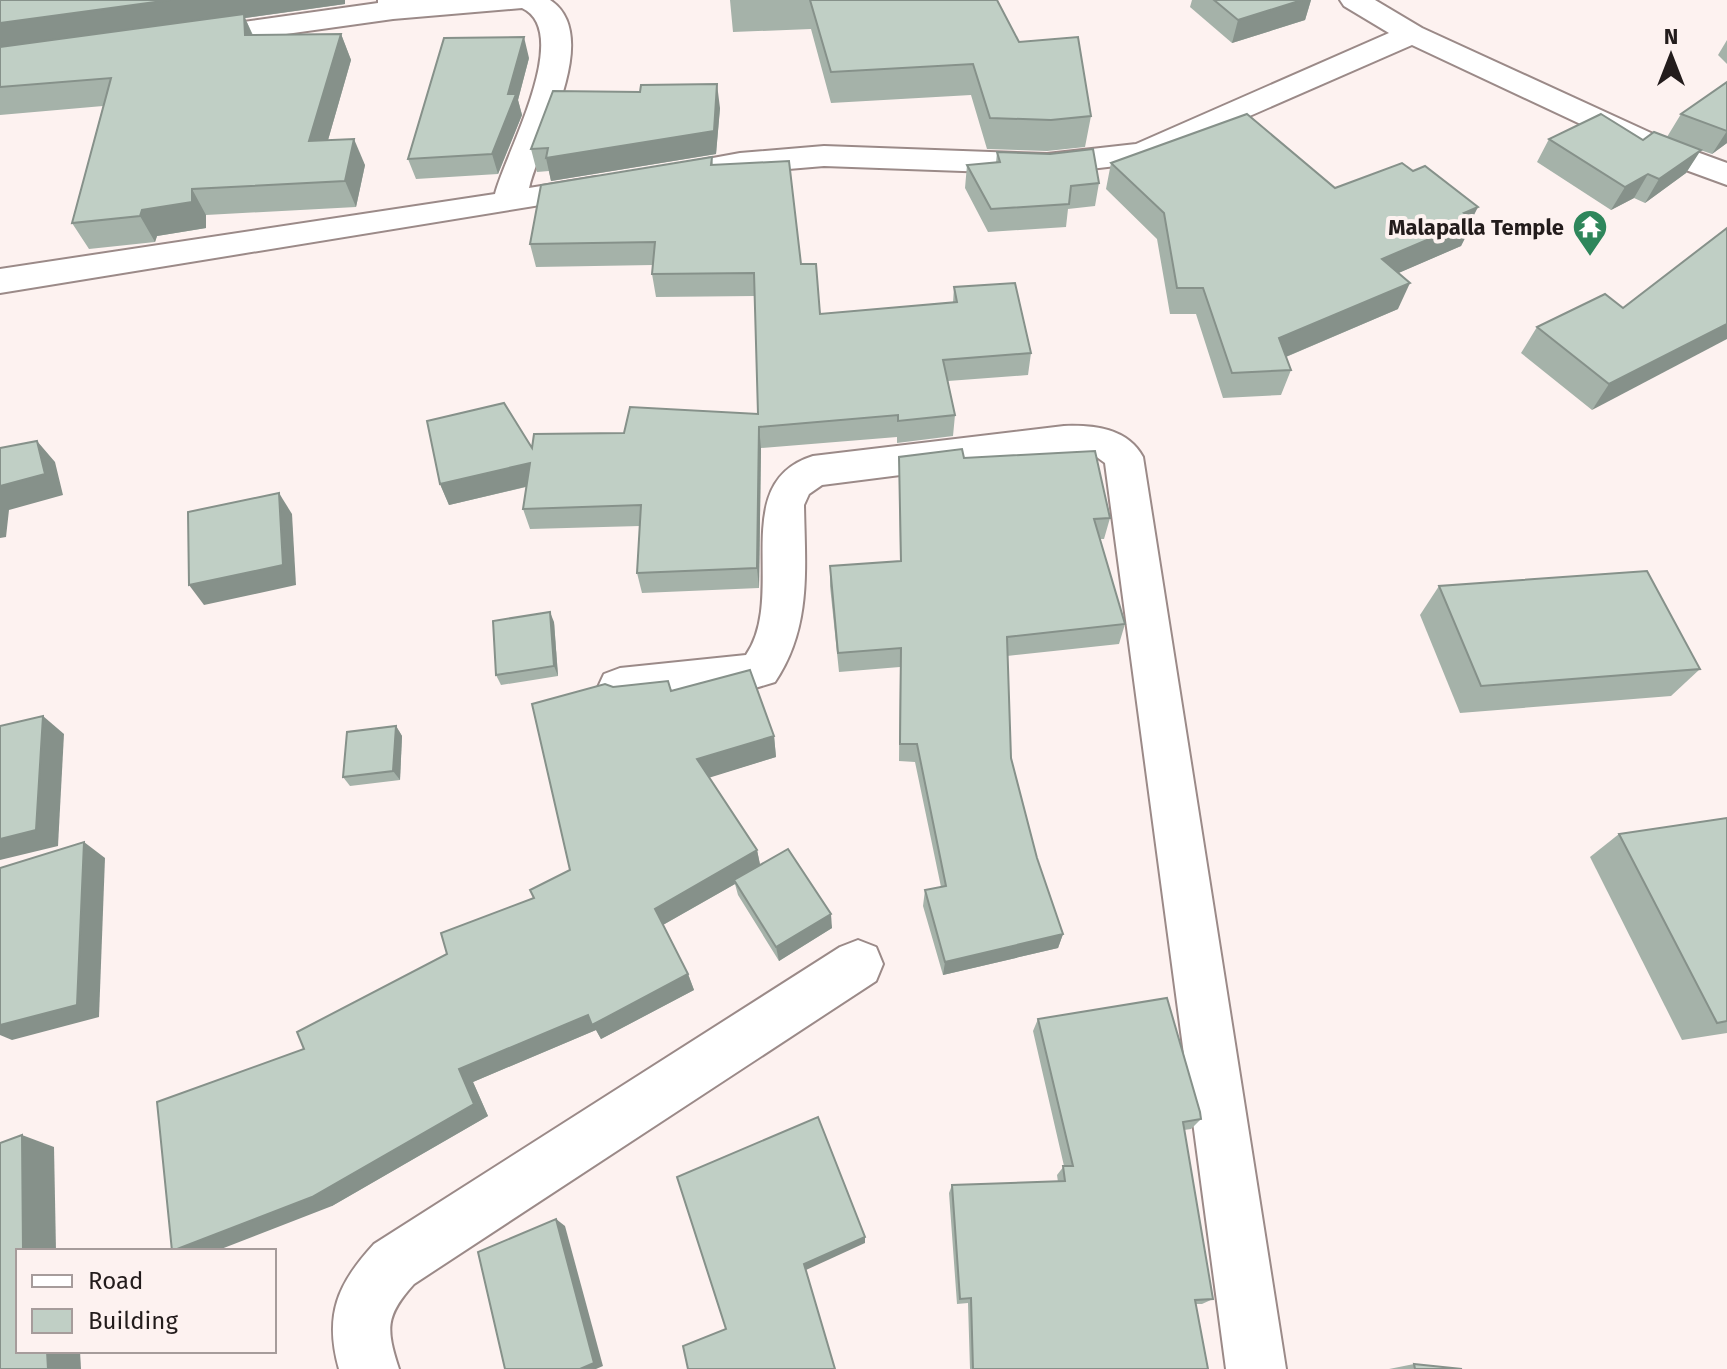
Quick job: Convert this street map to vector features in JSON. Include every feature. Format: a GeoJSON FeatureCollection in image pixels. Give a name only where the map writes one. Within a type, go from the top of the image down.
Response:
{"type":"FeatureCollection","features":[{"type":"Feature","properties":{"kind":"street"},"geometry":{"type":"LineString","coordinates":[[170,41],[392,5],[520,0]]}},
{"type":"Feature","properties":{"kind":"street"},"geometry":{"type":"LineString","coordinates":[[509,202],[512,178],[554,79],[556,28],[547,10],[527,0]]}},
{"type":"Feature","properties":{"kind":"street"},"geometry":{"type":"LineString","coordinates":[[1354,0],[1412,34],[1664,151],[1727,175]]}},
{"type":"Feature","properties":{"kind":"street"},"geometry":{"type":"LineString","coordinates":[[0,281],[740,163],[824,156],[1047,164],[1142,153],[1412,34]]}},
{"type":"Feature","properties":{"kind":"street"},"geometry":{"type":"LineString","coordinates":[[620,687],[742,674],[760,669],[773,650],[785,587],[784,505],[794,484],[813,471],[1064,440],[1094,439],[1117,449],[1124,457],[1256,1369]]}},
{"type":"Feature","properties":{"kind":"street"},"geometry":{"type":"LineString","coordinates":[[369,1369],[360,1342],[360,1310],[375,1283],[394,1264],[858,964]]}},
{"type":"Feature","properties":{"kind":"building"},"geometry":{"type":"Polygon","coordinates":[[[0,0],[170,0],[0,23],[0,0]]]}},
{"type":"Feature","properties":{"kind":"building"},"geometry":{"type":"Polygon","coordinates":[[[810,0],[997,0],[1019,42],[1078,37],[1091,116],[1051,120],[990,118],[973,64],[831,72],[810,0]]]}},
{"type":"Feature","properties":{"kind":"building"},"geometry":{"type":"Polygon","coordinates":[[[1214,0],[1302,0],[1238,20],[1214,0]]]}},
{"type":"Feature","properties":{"kind":"building"},"geometry":{"type":"Polygon","coordinates":[[[244,14],[245,35],[341,34],[309,141],[354,139],[345,181],[192,189],[192,202],[142,210],[140,216],[72,223],[111,78],[0,87],[0,47],[244,14]]]}},
{"type":"Feature","properties":{"kind":"building"},"geometry":{"type":"Polygon","coordinates":[[[524,37],[508,94],[516,94],[492,154],[408,159],[444,38],[524,37]]]}},
{"type":"Feature","properties":{"kind":"building"},"geometry":{"type":"Polygon","coordinates":[[[1727,82],[1727,131],[1681,114],[1727,82]]]}},
{"type":"Feature","properties":{"kind":"building"},"geometry":{"type":"Polygon","coordinates":[[[717,84],[714,131],[546,158],[548,148],[531,149],[553,91],[640,92],[641,85],[717,84]]]}},
{"type":"Feature","properties":{"kind":"building"},"geometry":{"type":"Polygon","coordinates":[[[1247,114],[1335,188],[1402,163],[1413,171],[1425,166],[1478,207],[1464,213],[1474,220],[1382,259],[1410,283],[1279,338],[1291,370],[1232,373],[1203,288],[1177,288],[1164,213],[1111,163],[1247,114]]]}},
{"type":"Feature","properties":{"kind":"building"},"geometry":{"type":"Polygon","coordinates":[[[1601,114],[1643,140],[1654,132],[1701,150],[1659,179],[1648,174],[1625,187],[1549,139],[1601,114]]]}},
{"type":"Feature","properties":{"kind":"building"},"geometry":{"type":"Polygon","coordinates":[[[1093,149],[1099,183],[1071,186],[1069,204],[991,209],[967,165],[1000,162],[997,152],[1050,154],[1093,149]]]}},
{"type":"Feature","properties":{"kind":"building"},"geometry":{"type":"Polygon","coordinates":[[[712,157],[711,165],[789,161],[801,264],[816,264],[820,314],[957,302],[954,287],[1015,283],[1031,353],[943,360],[955,415],[898,421],[898,415],[759,427],[757,568],[637,573],[641,505],[523,509],[530,463],[440,484],[427,421],[504,403],[532,448],[534,434],[624,433],[630,407],[758,414],[754,273],[652,274],[655,242],[530,244],[541,185],[712,157]]]}},
{"type":"Feature","properties":{"kind":"building"},"geometry":{"type":"Polygon","coordinates":[[[1727,228],[1727,324],[1609,384],[1537,327],[1605,294],[1623,308],[1727,228]]]}},
{"type":"Feature","properties":{"kind":"building"},"geometry":{"type":"Polygon","coordinates":[[[37,441],[45,474],[0,486],[0,448],[37,441]]]}},
{"type":"Feature","properties":{"kind":"building"},"geometry":{"type":"Polygon","coordinates":[[[962,449],[964,458],[1095,451],[1110,518],[1094,519],[1125,624],[1007,637],[1011,758],[1037,858],[1063,934],[945,962],[925,890],[946,886],[917,744],[900,744],[901,648],[838,653],[830,566],[901,561],[899,457],[962,449]]]}},
{"type":"Feature","properties":{"kind":"building"},"geometry":{"type":"Polygon","coordinates":[[[279,493],[283,565],[189,585],[188,512],[279,493]]]}},
{"type":"Feature","properties":{"kind":"building"},"geometry":{"type":"Polygon","coordinates":[[[1647,571],[1700,669],[1481,686],[1439,586],[1647,571]]]}},
{"type":"Feature","properties":{"kind":"building"},"geometry":{"type":"Polygon","coordinates":[[[550,612],[554,666],[496,675],[493,621],[550,612]]]}},
{"type":"Feature","properties":{"kind":"building"},"geometry":{"type":"Polygon","coordinates":[[[750,670],[774,736],[697,759],[757,850],[655,909],[688,974],[592,1025],[588,1015],[459,1069],[474,1104],[312,1197],[172,1249],[157,1102],[304,1049],[297,1032],[447,954],[441,933],[534,898],[530,890],[570,870],[532,704],[605,684],[613,687],[668,681],[671,691],[750,670]]]}},
{"type":"Feature","properties":{"kind":"building"},"geometry":{"type":"Polygon","coordinates":[[[43,716],[36,830],[0,839],[0,726],[43,716]]]}},
{"type":"Feature","properties":{"kind":"building"},"geometry":{"type":"Polygon","coordinates":[[[396,726],[393,771],[343,777],[347,732],[396,726]]]}},
{"type":"Feature","properties":{"kind":"building"},"geometry":{"type":"Polygon","coordinates":[[[1727,818],[1727,1021],[1717,1023],[1619,834],[1727,818]]]}},
{"type":"Feature","properties":{"kind":"building"},"geometry":{"type":"Polygon","coordinates":[[[84,842],[77,1005],[0,1025],[0,868],[84,842]]]}},
{"type":"Feature","properties":{"kind":"building"},"geometry":{"type":"Polygon","coordinates":[[[788,849],[831,914],[776,947],[734,880],[788,849]]]}},
{"type":"Feature","properties":{"kind":"building"},"geometry":{"type":"Polygon","coordinates":[[[1167,998],[1201,1119],[1183,1122],[1213,1299],[1195,1300],[1208,1369],[973,1369],[971,1298],[960,1299],[952,1185],[1065,1181],[1063,1166],[1073,1166],[1038,1019],[1167,998]]]}},
{"type":"Feature","properties":{"kind":"building"},"geometry":{"type":"Polygon","coordinates":[[[818,1117],[865,1237],[804,1264],[835,1369],[688,1369],[683,1346],[726,1329],[677,1177],[818,1117]]]}},
{"type":"Feature","properties":{"kind":"building"},"geometry":{"type":"Polygon","coordinates":[[[22,1135],[23,1249],[16,1249],[16,1353],[47,1353],[48,1369],[0,1369],[0,1143],[22,1135]]]}},
{"type":"Feature","properties":{"kind":"building"},"geometry":{"type":"Polygon","coordinates":[[[556,1219],[594,1363],[580,1369],[505,1369],[478,1252],[556,1219]]]}},
{"type":"Feature","properties":{"kind":"building"},"geometry":{"type":"Polygon","coordinates":[[[1414,1364],[1462,1369],[1415,1369],[1414,1364]]]}},
{"type":"Feature","properties":{"kind":"place","name":"Malapalla Temple"},"geometry":{"type":"Point","coordinates":[1590,258]}}]}
